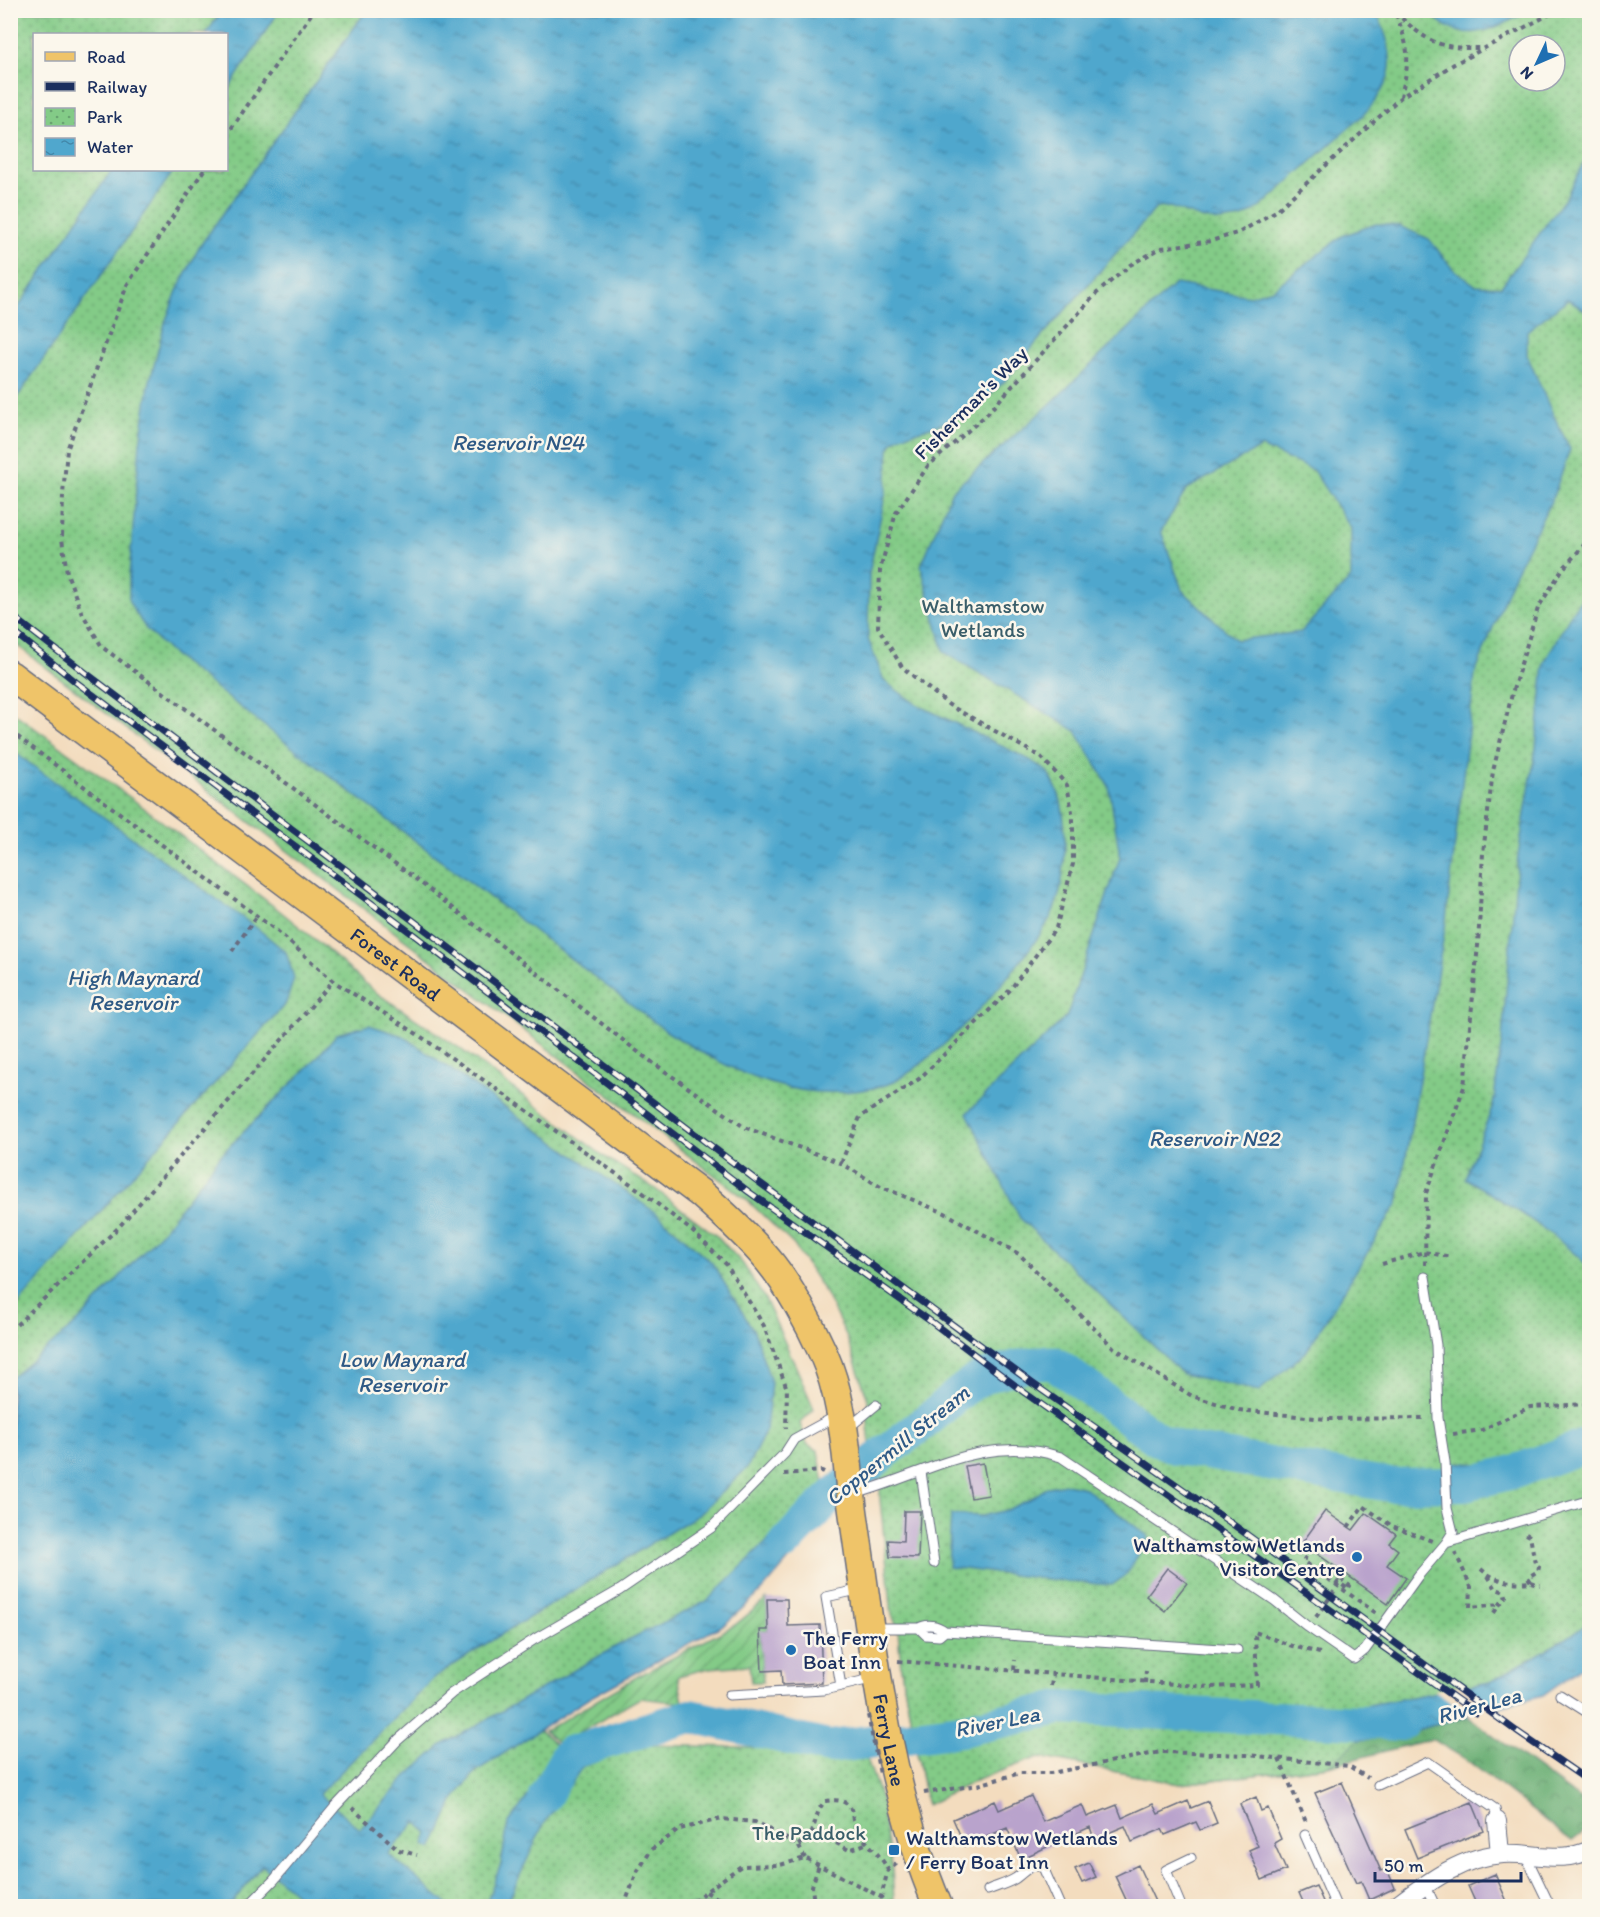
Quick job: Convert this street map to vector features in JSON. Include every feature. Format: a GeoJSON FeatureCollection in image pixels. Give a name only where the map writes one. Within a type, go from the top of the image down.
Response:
{"type":"FeatureCollection","features":[{"type":"Feature","properties":{"kind":"main road","name":"Forest Road"},"geometry":{"type":"LineString","coordinates":[[10,675],[700,1193],[751,1240],[770,1262]]}},
{"type":"Feature","properties":{"kind":"main road","name":"Ferry Lane"},"geometry":{"type":"LineString","coordinates":[[770,1262],[797,1304],[824,1354],[834,1382],[840,1445],[860,1500],[864,1589],[877,1678],[876,1713],[888,1773],[938,1906]]}},
{"type":"Feature","properties":{"kind":"street"},"geometry":{"type":"LineString","coordinates":[[1497,1821],[1500,1854]]}},
{"type":"Feature","properties":{"kind":"street"},"geometry":{"type":"LineString","coordinates":[[1396,1906],[1425,1884],[1457,1867],[1500,1854],[1560,1858],[1572,1857],[1590,1850]]}},
{"type":"Feature","properties":{"kind":"lane"},"geometry":{"type":"LineString","coordinates":[[860,1500],[921,1472],[975,1453],[1000,1449],[1043,1451],[1061,1457],[1274,1600],[1308,1628],[1354,1659],[1365,1650],[1431,1558],[1447,1543],[1453,1532],[1447,1508],[1445,1462],[1438,1418],[1436,1345],[1425,1277]]}},
{"type":"Feature","properties":{"kind":"lane"},"geometry":{"type":"LineString","coordinates":[[248,1906],[274,1880],[335,1806],[398,1740],[452,1694],[535,1638],[620,1590],[711,1528],[785,1453],[794,1439],[840,1445],[876,1405]]}},
{"type":"Feature","properties":{"kind":"lane"},"geometry":{"type":"LineString","coordinates":[[921,1472],[933,1563]]}},
{"type":"Feature","properties":{"kind":"lane"},"geometry":{"type":"LineString","coordinates":[[1447,1543],[1590,1500]]}},
{"type":"Feature","properties":{"kind":"lane"},"geometry":{"type":"LineString","coordinates":[[841,1686],[826,1597],[864,1589]]}},
{"type":"Feature","properties":{"kind":"lane"},"geometry":{"type":"LineString","coordinates":[[870,1628],[919,1628],[924,1625],[938,1626],[945,1631],[1238,1650]]}},
{"type":"Feature","properties":{"kind":"lane"},"geometry":{"type":"LineString","coordinates":[[729,1695],[824,1690],[877,1678]]}},
{"type":"Feature","properties":{"kind":"lane"},"geometry":{"type":"LineString","coordinates":[[1560,1695],[1590,1714]]}},
{"type":"Feature","properties":{"kind":"lane"},"geometry":{"type":"LineString","coordinates":[[1378,1785],[1428,1762],[1495,1809],[1497,1821]]}},
{"type":"Feature","properties":{"kind":"lane"},"geometry":{"type":"LineString","coordinates":[[1305,1835],[1336,1906]]}},
{"type":"Feature","properties":{"kind":"lane"},"geometry":{"type":"LineString","coordinates":[[1525,1854],[1550,1906]]}},
{"type":"Feature","properties":{"kind":"lane"},"geometry":{"type":"LineString","coordinates":[[1181,1906],[1166,1870],[1191,1858]]}},
{"type":"Feature","properties":{"kind":"lane"},"geometry":{"type":"LineString","coordinates":[[988,1890],[1016,1878],[1031,1866],[1042,1865],[1060,1906]]}},
{"type":"Feature","properties":{"kind":"lane"},"geometry":{"type":"LineString","coordinates":[[1425,1884],[1435,1906]]}},
{"type":"Feature","properties":{"kind":"path"},"geometry":{"type":"LineString","coordinates":[[228,133],[314,10]]}},
{"type":"Feature","properties":{"kind":"path","name":"Fisherman's Way"},"geometry":{"type":"LineString","coordinates":[[841,1163],[860,1117],[919,1079],[1010,990],[1056,928],[1073,864],[1073,817],[1066,785],[1041,758],[949,705],[902,667],[878,627],[880,570],[896,513],[928,466],[986,415],[1096,293],[1130,265],[1161,248],[1211,241],[1240,232],[1276,211],[1401,97],[1454,64],[1558,10]]}},
{"type":"Feature","properties":{"kind":"path"},"geometry":{"type":"LineString","coordinates":[[1395,11],[1433,43],[1457,49],[1485,48]]}},
{"type":"Feature","properties":{"kind":"path"},"geometry":{"type":"LineString","coordinates":[[1395,11],[1407,42],[1409,65],[1401,97]]}},
{"type":"Feature","properties":{"kind":"path"},"geometry":{"type":"LineString","coordinates":[[203,171],[127,285],[67,450],[62,539],[67,573],[81,611],[102,647],[408,873],[642,1055],[735,1121],[744,1127],[841,1163],[879,1186],[945,1214],[1019,1254],[1114,1348],[1192,1396],[1239,1410],[1325,1419],[1438,1418]]}},
{"type":"Feature","properties":{"kind":"path"},"geometry":{"type":"LineString","coordinates":[[1424,1252],[1426,1194],[1464,1087],[1493,771],[1513,690],[1538,608],[1562,570],[1590,538]]}},
{"type":"Feature","properties":{"kind":"path"},"geometry":{"type":"LineString","coordinates":[[10,731],[286,938],[333,981],[427,1041],[642,1192],[692,1232],[726,1264],[764,1326],[787,1389],[785,1453]]}},
{"type":"Feature","properties":{"kind":"path"},"geometry":{"type":"LineString","coordinates":[[232,951],[257,916]]}},
{"type":"Feature","properties":{"kind":"path"},"geometry":{"type":"LineString","coordinates":[[10,1331],[118,1228],[333,981]]}},
{"type":"Feature","properties":{"kind":"path"},"geometry":{"type":"LineString","coordinates":[[1383,1264],[1424,1252],[1451,1257]]}},
{"type":"Feature","properties":{"kind":"path"},"geometry":{"type":"LineString","coordinates":[[1441,1436],[1482,1430],[1530,1407],[1590,1404]]}},
{"type":"Feature","properties":{"kind":"path"},"geometry":{"type":"LineString","coordinates":[[762,1477],[822,1471],[840,1445]]}},
{"type":"Feature","properties":{"kind":"path"},"geometry":{"type":"LineString","coordinates":[[1348,1527],[1362,1506],[1391,1528],[1439,1544],[1447,1543],[1453,1549],[1471,1587],[1470,1606],[1501,1604]]}},
{"type":"Feature","properties":{"kind":"path"},"geometry":{"type":"LineString","coordinates":[[1510,1524],[1513,1531],[1530,1536],[1535,1563],[1539,1566],[1538,1571],[1528,1577],[1531,1582]]}},
{"type":"Feature","properties":{"kind":"path"},"geometry":{"type":"LineString","coordinates":[[1311,1549],[1303,1561],[1338,1583],[1386,1620]]}},
{"type":"Feature","properties":{"kind":"path"},"geometry":{"type":"LineString","coordinates":[[1481,1569],[1496,1589],[1505,1592],[1506,1596],[1493,1614]]}},
{"type":"Feature","properties":{"kind":"path"},"geometry":{"type":"LineString","coordinates":[[1308,1628],[1344,1573]]}},
{"type":"Feature","properties":{"kind":"path"},"geometry":{"type":"LineString","coordinates":[[1488,1576],[1510,1583],[1531,1582],[1540,1585]]}},
{"type":"Feature","properties":{"kind":"path"},"geometry":{"type":"LineString","coordinates":[[901,1661],[1210,1687],[1257,1685],[1255,1632],[1292,1646],[1327,1655]]}},
{"type":"Feature","properties":{"kind":"path"},"geometry":{"type":"LineString","coordinates":[[1014,1670],[1015,1660]]}},
{"type":"Feature","properties":{"kind":"path"},"geometry":{"type":"LineString","coordinates":[[1145,1683],[1146,1671]]}},
{"type":"Feature","properties":{"kind":"path"},"geometry":{"type":"LineString","coordinates":[[1051,1686],[1053,1674]]}},
{"type":"Feature","properties":{"kind":"path","name":"Ferry Lane"},"geometry":{"type":"LineString","coordinates":[[876,1713],[888,1773]]}},
{"type":"Feature","properties":{"kind":"path"},"geometry":{"type":"LineString","coordinates":[[919,1794],[978,1785],[1020,1773],[1051,1773],[1161,1752],[1247,1755],[1349,1766],[1378,1785]]}},
{"type":"Feature","properties":{"kind":"path"},"geometry":{"type":"LineString","coordinates":[[1279,1759],[1306,1822],[1305,1835]]}},
{"type":"Feature","properties":{"kind":"path"},"geometry":{"type":"LineString","coordinates":[[798,1845],[811,1836],[819,1809],[825,1801],[837,1800],[847,1803],[852,1811],[853,1822],[868,1844],[882,1858],[888,1870],[882,1896],[875,1906]]}},
{"type":"Feature","properties":{"kind":"path"},"geometry":{"type":"LineString","coordinates":[[363,1818],[399,1850],[417,1855]]}},
{"type":"Feature","properties":{"kind":"path"},"geometry":{"type":"LineString","coordinates":[[624,1906],[637,1872],[652,1849],[680,1829],[721,1820],[755,1822],[798,1845],[805,1858],[882,1896],[885,1906]]}},
{"type":"Feature","properties":{"kind":"path"},"geometry":{"type":"LineString","coordinates":[[811,1836],[818,1839],[827,1838],[849,1850],[868,1844]]}},
{"type":"Feature","properties":{"kind":"path"},"geometry":{"type":"LineString","coordinates":[[686,1906],[741,1866],[780,1865],[805,1858]]}},
{"type":"Feature","properties":{"kind":"path"},"geometry":{"type":"LineString","coordinates":[[814,1906],[812,1886],[819,1865]]}},
{"type":"Feature","properties":{"kind":"path"},"geometry":{"type":"LineString","coordinates":[[706,1892],[732,1906]]}},
{"type":"Feature","properties":{"kind":"path"},"geometry":{"type":"LineString","coordinates":[[1586,1906],[1590,1903]]}},
{"type":"Feature","properties":{"kind":"green space","name":"Walthamstow Wetlands"},"geometry":{"type":"Polygon","coordinates":[[[10,11],[1589,11],[1589,1622],[1567,1638],[1490,1682],[1354,1708],[1358,1740],[1328,1766],[1180,1784],[1039,1757],[979,1779],[927,1805],[901,1669],[898,1629],[892,1615],[880,1487],[874,1472],[869,1436],[868,1400],[846,1335],[824,1291],[794,1245],[747,1200],[11,641],[10,11]]]}},
{"type":"Feature","properties":{"kind":"green space","name":"The Paddock"},"geometry":{"type":"Polygon","coordinates":[[[10,710],[280,911],[375,992],[458,1047],[605,1157],[654,1188],[718,1237],[743,1264],[766,1301],[814,1409],[800,1423],[807,1444],[818,1451],[827,1499],[825,1518],[764,1589],[725,1624],[589,1698],[539,1730],[582,1767],[643,1745],[800,1748],[865,1753],[883,1805],[883,1819],[892,1865],[894,1902],[897,1906],[11,1906],[10,710]]]}},
{"type":"Feature","properties":{"kind":"green space"},"geometry":{"type":"Polygon","coordinates":[[[767,1599],[768,1630],[760,1631],[763,1682],[751,1682],[749,1665],[709,1668],[678,1676],[683,1703],[640,1698],[559,1744],[544,1731],[640,1675],[735,1625],[767,1599]]]}},
{"type":"Feature","properties":{"kind":"green space"},"geometry":{"type":"Polygon","coordinates":[[[901,1669],[927,1675],[1429,1694],[1353,1708],[1391,1737],[1467,1716],[1589,1806],[1589,1828],[1572,1841],[1464,1758],[1432,1739],[1328,1766],[1180,1784],[1039,1757],[979,1779],[927,1805],[901,1669]]]}},
{"type":"Feature","properties":{"kind":"water"},"geometry":{"type":"Polygon","coordinates":[[[222,11],[279,11],[228,89],[228,33],[207,33],[222,11]]]}},
{"type":"Feature","properties":{"kind":"water","name":"Reservoir №4"},"geometry":{"type":"Polygon","coordinates":[[[366,11],[1376,11],[1387,41],[1390,67],[1382,91],[1361,117],[1259,208],[1242,218],[1219,221],[1201,218],[1170,207],[1156,208],[1005,381],[972,409],[947,422],[901,436],[893,441],[889,449],[886,491],[869,573],[868,639],[884,681],[916,704],[1030,760],[1046,771],[1056,787],[1061,802],[1065,845],[1062,877],[1055,906],[1038,937],[1021,961],[975,1014],[924,1061],[901,1077],[882,1086],[851,1091],[822,1092],[795,1089],[743,1073],[692,1047],[666,1031],[171,653],[146,629],[129,602],[140,443],[149,385],[165,323],[177,291],[200,246],[366,11]]]}},
{"type":"Feature","properties":{"kind":"water"},"geometry":{"type":"Polygon","coordinates":[[[1427,11],[1529,11],[1490,29],[1470,33],[1449,28],[1427,11]]]}},
{"type":"Feature","properties":{"kind":"water","name":"Reservoir №2"},"geometry":{"type":"Polygon","coordinates":[[[1589,153],[1589,313],[1568,299],[1527,331],[1527,355],[1570,449],[1553,497],[1512,579],[1475,673],[1445,928],[1398,1203],[1306,1352],[1259,1391],[1183,1374],[1020,1218],[967,1113],[1067,1016],[1120,857],[1109,786],[1076,731],[944,652],[921,566],[952,491],[1047,407],[1175,284],[1250,296],[1273,289],[1342,236],[1376,224],[1399,226],[1429,239],[1452,268],[1475,285],[1501,287],[1566,197],[1589,153]],[[1261,447],[1187,489],[1161,531],[1182,590],[1236,640],[1301,632],[1351,578],[1351,528],[1313,470],[1261,447]]]}},
{"type":"Feature","properties":{"kind":"water"},"geometry":{"type":"Polygon","coordinates":[[[111,171],[173,171],[11,406],[11,318],[111,171]]]}},
{"type":"Feature","properties":{"kind":"water"},"geometry":{"type":"Polygon","coordinates":[[[1589,589],[1589,1267],[1546,1230],[1465,1178],[1493,1106],[1502,1039],[1518,856],[1536,748],[1544,663],[1572,612],[1589,589]]]}},
{"type":"Feature","properties":{"kind":"water","name":"High Maynard Reservoir"},"geometry":{"type":"Polygon","coordinates":[[[11,750],[258,929],[286,952],[294,978],[286,1003],[11,1312],[11,750]]]}},
{"type":"Feature","properties":{"kind":"water","name":"Low Maynard Reservoir"},"geometry":{"type":"Polygon","coordinates":[[[369,1025],[403,1036],[656,1213],[712,1263],[754,1331],[771,1382],[766,1430],[747,1468],[698,1515],[484,1645],[434,1678],[319,1794],[360,1829],[408,1775],[442,1745],[624,1642],[707,1601],[811,1498],[825,1518],[764,1589],[725,1624],[589,1698],[475,1772],[454,1800],[432,1849],[424,1845],[428,1833],[416,1822],[388,1854],[449,1906],[310,1906],[262,1865],[232,1903],[224,1906],[11,1906],[11,1378],[77,1323],[164,1229],[221,1155],[312,1063],[337,1034],[369,1025]]]}},
{"type":"Feature","properties":{"kind":"water"},"geometry":{"type":"Polygon","coordinates":[[[1589,1427],[1589,1456],[1553,1470],[1455,1497],[1451,1462],[1492,1465],[1589,1427]]]}},
{"type":"Feature","properties":{"kind":"water"},"geometry":{"type":"Polygon","coordinates":[[[1066,1484],[1085,1488],[1149,1537],[1126,1575],[1112,1585],[948,1567],[951,1515],[982,1516],[1007,1510],[1048,1487],[1066,1484]]]}},
{"type":"Feature","properties":{"kind":"water"},"geometry":{"type":"Polygon","coordinates":[[[1589,1622],[1589,1662],[1543,1695],[1391,1737],[1358,1740],[1353,1708],[1490,1682],[1567,1638],[1589,1622]]]}},
{"type":"Feature","properties":{"kind":"water"},"geometry":{"type":"Polygon","coordinates":[[[562,1749],[582,1767],[542,1827],[506,1906],[485,1906],[501,1864],[508,1824],[562,1749]]]}},
{"type":"Feature","properties":{"kind":"pier"},"geometry":{"type":"Polygon","coordinates":[[[1462,1684],[1499,1710],[1473,1717],[1434,1690],[1462,1684]]]}},
{"type":"Feature","properties":{"kind":"building"},"geometry":{"type":"Polygon","coordinates":[[[983,1463],[989,1495],[971,1498],[965,1466],[983,1463]]]}},
{"type":"Feature","properties":{"kind":"building"},"geometry":{"type":"Polygon","coordinates":[[[904,1511],[920,1511],[918,1558],[890,1557],[888,1540],[903,1541],[904,1511]]]}},
{"type":"Feature","properties":{"kind":"building","name":"Walthamstow Wetlands Visitor Centre"},"geometry":{"type":"Polygon","coordinates":[[[1325,1511],[1353,1530],[1366,1513],[1396,1534],[1389,1543],[1398,1550],[1387,1565],[1406,1578],[1388,1604],[1302,1543],[1325,1511]]]}},
{"type":"Feature","properties":{"kind":"building"},"geometry":{"type":"Polygon","coordinates":[[[1167,1568],[1187,1583],[1165,1611],[1146,1596],[1167,1568]]]}},
{"type":"Feature","properties":{"kind":"building","name":"The Ferry Boat Inn"},"geometry":{"type":"Polygon","coordinates":[[[767,1599],[787,1599],[788,1626],[820,1625],[822,1683],[782,1685],[781,1670],[762,1671],[760,1630],[768,1630],[767,1599]]]}},
{"type":"Feature","properties":{"kind":"building"},"geometry":{"type":"Polygon","coordinates":[[[1342,1782],[1381,1871],[1387,1869],[1395,1888],[1369,1900],[1361,1881],[1356,1883],[1315,1793],[1342,1782]]]}},
{"type":"Feature","properties":{"kind":"building"},"geometry":{"type":"Polygon","coordinates":[[[1031,1796],[1043,1822],[1082,1805],[1087,1817],[1117,1805],[1122,1818],[1153,1804],[1158,1814],[1188,1801],[1191,1808],[1208,1801],[1217,1823],[1200,1830],[1196,1822],[1165,1835],[1162,1829],[1132,1842],[1125,1826],[1094,1839],[1090,1827],[1021,1859],[1007,1828],[965,1846],[953,1819],[995,1801],[999,1810],[1031,1796]]]}},
{"type":"Feature","properties":{"kind":"building"},"geometry":{"type":"Polygon","coordinates":[[[1256,1797],[1261,1811],[1268,1808],[1281,1839],[1274,1843],[1286,1870],[1262,1880],[1249,1850],[1258,1846],[1240,1804],[1256,1797]]]}},
{"type":"Feature","properties":{"kind":"building"},"geometry":{"type":"Polygon","coordinates":[[[1472,1802],[1484,1831],[1417,1858],[1405,1829],[1472,1802]]]}},
{"type":"Feature","properties":{"kind":"building"},"geometry":{"type":"Polygon","coordinates":[[[1089,1863],[1096,1877],[1082,1883],[1075,1869],[1089,1863]]]}},
{"type":"Feature","properties":{"kind":"building"},"geometry":{"type":"Polygon","coordinates":[[[1138,1865],[1157,1906],[1129,1906],[1115,1876],[1138,1865]]]}},
{"type":"Feature","properties":{"kind":"building"},"geometry":{"type":"Polygon","coordinates":[[[1495,1874],[1509,1906],[1477,1906],[1468,1886],[1495,1874]]]}},
{"type":"Feature","properties":{"kind":"building"},"geometry":{"type":"Polygon","coordinates":[[[1316,1886],[1325,1906],[1305,1906],[1299,1893],[1316,1886]]]}},
{"type":"Feature","properties":{"kind":"waterway","name":"Coppermill Stream"},"geometry":{"type":"LineString","coordinates":[[785,1544],[852,1480],[971,1384],[995,1373],[1037,1364],[1054,1363],[1157,1439],[1178,1448],[1390,1485],[1465,1484],[1514,1472],[1590,1444]]}},
{"type":"Feature","properties":{"kind":"waterway","name":"River Lea"},"geometry":{"type":"LineString","coordinates":[[545,1796],[569,1753],[691,1716],[829,1747],[961,1730],[1060,1708],[1402,1724]]}},
{"type":"Feature","properties":{"kind":"railway"},"geometry":{"type":"LineString","coordinates":[[10,614],[760,1183],[1032,1383],[1231,1523],[1516,1731],[1590,1782]]}},
{"type":"Feature","properties":{"kind":"railway"},"geometry":{"type":"LineString","coordinates":[[10,629],[76,682],[414,935],[749,1192],[933,1323],[1025,1393],[1476,1713]]}},
{"type":"Feature","properties":{"kind":"place","name":"Walthamstow Wetlands Visitor Centre"},"geometry":{"type":"Point","coordinates":[1357,1557]}},
{"type":"Feature","properties":{"kind":"place","name":"The Ferry Boat Inn"},"geometry":{"type":"Point","coordinates":[791,1650]}},
{"type":"Feature","properties":{"kind":"place","name":"Walthamstow Wetlands / Ferry Boat Inn"},"geometry":{"type":"Point","coordinates":[894,1850]}}]}
